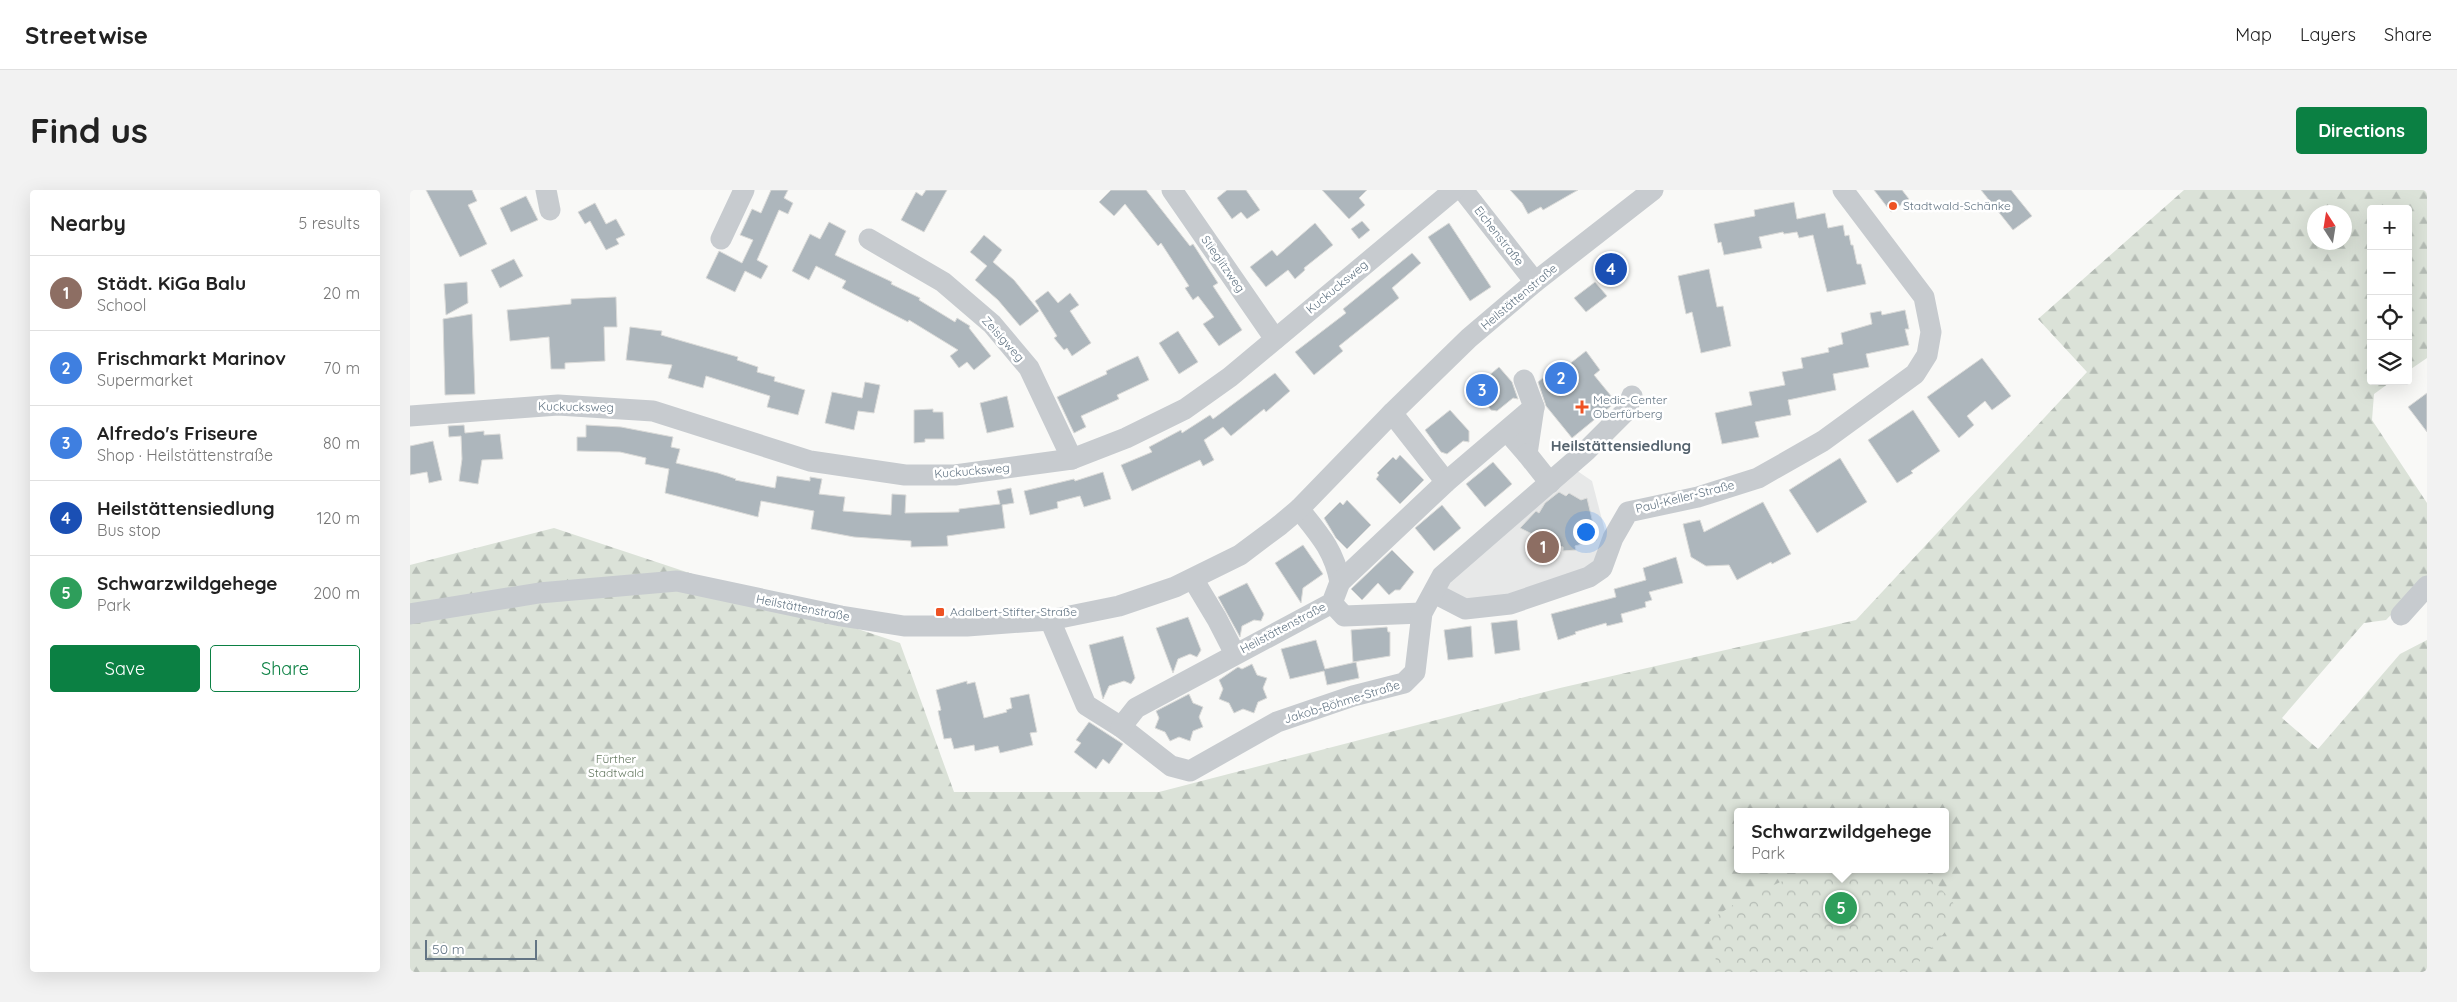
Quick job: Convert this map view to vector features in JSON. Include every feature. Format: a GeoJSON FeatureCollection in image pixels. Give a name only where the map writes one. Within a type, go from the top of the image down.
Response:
{"type":"FeatureCollection","features":[{"type":"Feature","properties":{"kind":"street"},"geometry":{"type":"LineString","coordinates":[[721,239],[744,190]]}},
{"type":"Feature","properties":{"kind":"street","name":"Stieglitzweg"},"geometry":{"type":"LineString","coordinates":[[1172,190],[1275,339]]}},
{"type":"Feature","properties":{"kind":"street","name":"Kuckucksweg"},"geometry":{"type":"LineString","coordinates":[[410,416],[558,405],[653,411],[810,461],[906,475],[955,475],[1072,459],[1126,438],[1185,409],[1230,377],[1454,190]]}},
{"type":"Feature","properties":{"kind":"street","name":"Eichenstraße"},"geometry":{"type":"LineString","coordinates":[[1463,190],[1535,282]]}},
{"type":"Feature","properties":{"kind":"street","name":"Heilstättenstraße"},"geometry":{"type":"LineString","coordinates":[[410,614],[539,593],[677,582],[841,616],[904,626],[967,626],[1050,620],[1119,606],[1193,580],[1240,555],[1298,510],[1392,413],[1469,338],[1535,282],[1653,190]]}},
{"type":"Feature","properties":{"kind":"street","name":"Paul-Keller-Straße"},"geometry":{"type":"LineString","coordinates":[[1434,593],[1465,609],[1510,604],[1588,577],[1602,568],[1613,538],[1628,512],[1698,497],[1758,478],[1823,441],[1914,374],[1927,355],[1931,332],[1924,298],[1843,190]]}},
{"type":"Feature","properties":{"kind":"street","name":"Zeisigweg"},"geometry":{"type":"LineString","coordinates":[[869,239],[944,282],[992,324],[1029,368],[1072,459]]}},
{"type":"Feature","properties":{"kind":"street"},"geometry":{"type":"LineString","coordinates":[[1524,380],[1534,407],[1527,454]]}},
{"type":"Feature","properties":{"kind":"street","name":"Jakob-Böhme-Straße"},"geometry":{"type":"LineString","coordinates":[[1050,620],[1086,705],[1121,727],[1171,766],[1190,770],[1277,722],[1352,696],[1404,683],[1415,672],[1422,613],[1442,576],[1550,483],[1626,411],[1632,396]]}},
{"type":"Feature","properties":{"kind":"street","name":"Heilstättenstraße"},"geometry":{"type":"LineString","coordinates":[[1121,727],[1136,708],[1332,603],[1340,582],[1446,482],[1534,407]]}},
{"type":"Feature","properties":{"kind":"street"},"geometry":{"type":"LineString","coordinates":[[1392,413],[1446,482]]}},
{"type":"Feature","properties":{"kind":"street"},"geometry":{"type":"LineString","coordinates":[[1507,431],[1550,483]]}},
{"type":"Feature","properties":{"kind":"street"},"geometry":{"type":"LineString","coordinates":[[1298,510],[1326,543],[1336,562],[1340,582]]}},
{"type":"Feature","properties":{"kind":"street","name":"Heilstättenstraße"},"geometry":{"type":"LineString","coordinates":[[1193,580],[1217,619],[1234,654]]}},
{"type":"Feature","properties":{"kind":"street"},"geometry":{"type":"LineString","coordinates":[[2401,615],[2427,586]]}},
{"type":"Feature","properties":{"kind":"street","name":"Heilstättenstraße"},"geometry":{"type":"LineString","coordinates":[[1332,603],[1344,616],[1422,613]]}},
{"type":"Feature","properties":{"kind":"shaded area"},"geometry":{"type":"Polygon","coordinates":[[[1573,468],[1592,481],[1606,535],[1599,558],[1585,574],[1473,605],[1460,601],[1445,586],[1573,468]]]}},
{"type":"Feature","properties":{"kind":"green space","name":"Fürther Stadtwald"},"geometry":{"type":"Polygon","coordinates":[[[2184,190],[2427,190],[2427,358],[2412,368],[2412,205],[2367,205],[2367,385],[2386,385],[2374,394],[2372,420],[2427,503],[2427,577],[2386,620],[2364,623],[2282,718],[2318,749],[2400,654],[2427,640],[2427,972],[410,972],[410,565],[554,528],[900,643],[954,792],[1159,792],[1560,688],[1856,620],[2087,372],[2038,319],[2184,190]]]}},
{"type":"Feature","properties":{"kind":"green space"},"geometry":{"type":"Polygon","coordinates":[[[1804,873],[1927,873],[1955,905],[1953,916],[1944,933],[1912,972],[1718,972],[1709,922],[1746,897],[1804,873]]]}},
{"type":"Feature","properties":{"kind":"building"},"geometry":{"type":"Polygon","coordinates":[[[426,190],[472,190],[477,201],[468,205],[487,244],[460,257],[426,190]]]}},
{"type":"Feature","properties":{"kind":"building"},"geometry":{"type":"Polygon","coordinates":[[[771,190],[788,190],[784,198],[793,203],[788,214],[779,210],[757,260],[768,266],[761,279],[745,271],[735,292],[706,278],[719,251],[742,263],[753,240],[740,235],[752,209],[761,213],[771,190]]]}},
{"type":"Feature","properties":{"kind":"building"},"geometry":{"type":"Polygon","coordinates":[[[926,190],[947,190],[924,232],[901,220],[916,192],[922,196],[926,190]]]}},
{"type":"Feature","properties":{"kind":"building"},"geometry":{"type":"Polygon","coordinates":[[[1111,190],[1146,190],[1190,246],[1193,244],[1218,283],[1213,286],[1242,330],[1219,346],[1203,324],[1214,317],[1198,296],[1193,300],[1185,288],[1189,286],[1161,243],[1158,246],[1125,204],[1114,216],[1099,202],[1111,190]]]}},
{"type":"Feature","properties":{"kind":"building"},"geometry":{"type":"Polygon","coordinates":[[[1227,190],[1246,190],[1260,210],[1247,219],[1241,212],[1232,219],[1217,198],[1227,190]]]}},
{"type":"Feature","properties":{"kind":"building"},"geometry":{"type":"Polygon","coordinates":[[[1322,190],[1367,190],[1359,198],[1365,205],[1349,219],[1322,190]]]}},
{"type":"Feature","properties":{"kind":"building"},"geometry":{"type":"Polygon","coordinates":[[[1510,190],[1578,190],[1543,210],[1541,207],[1528,214],[1522,203],[1510,190]]]}},
{"type":"Feature","properties":{"kind":"building","name":"Stadtwald-Schänke"},"geometry":{"type":"Polygon","coordinates":[[[1874,190],[1902,190],[1909,199],[1891,212],[1874,190]]]}},
{"type":"Feature","properties":{"kind":"building"},"geometry":{"type":"Polygon","coordinates":[[[1981,190],[2011,190],[2032,216],[2013,230],[1981,190]]]}},
{"type":"Feature","properties":{"kind":"building"},"geometry":{"type":"Polygon","coordinates":[[[526,196],[538,220],[511,232],[500,208],[526,196]]]}},
{"type":"Feature","properties":{"kind":"building"},"geometry":{"type":"Polygon","coordinates":[[[1794,202],[1797,219],[1825,213],[1828,228],[1843,225],[1845,236],[1849,235],[1851,245],[1853,245],[1857,264],[1861,264],[1866,284],[1827,292],[1813,235],[1799,238],[1797,232],[1784,234],[1783,232],[1759,237],[1762,248],[1724,255],[1721,242],[1718,243],[1714,224],[1755,216],[1754,210],[1794,202]]]}},
{"type":"Feature","properties":{"kind":"building"},"geometry":{"type":"Polygon","coordinates":[[[595,203],[606,224],[616,219],[625,235],[616,239],[619,244],[606,250],[590,221],[585,224],[578,212],[595,203]]]}},
{"type":"Feature","properties":{"kind":"building"},"geometry":{"type":"Polygon","coordinates":[[[1362,221],[1370,230],[1359,239],[1351,229],[1362,221]]]}},
{"type":"Feature","properties":{"kind":"building"},"geometry":{"type":"Polygon","coordinates":[[[829,222],[846,231],[835,255],[892,282],[891,284],[920,298],[919,300],[955,322],[957,318],[970,326],[969,328],[991,356],[974,370],[967,362],[959,368],[950,356],[958,350],[909,320],[908,322],[842,288],[846,281],[816,266],[809,280],[792,271],[810,234],[820,239],[829,222]]]}},
{"type":"Feature","properties":{"kind":"building"},"geometry":{"type":"Polygon","coordinates":[[[1315,223],[1333,245],[1304,268],[1305,270],[1295,279],[1288,270],[1266,287],[1250,267],[1272,250],[1277,256],[1315,223]]]}},
{"type":"Feature","properties":{"kind":"building"},"geometry":{"type":"Polygon","coordinates":[[[1449,223],[1491,287],[1470,301],[1428,237],[1449,223]]]}},
{"type":"Feature","properties":{"kind":"building"},"geometry":{"type":"Polygon","coordinates":[[[984,235],[1002,250],[993,262],[1014,280],[1039,311],[1020,326],[998,300],[975,280],[987,266],[970,252],[984,235]]]}},
{"type":"Feature","properties":{"kind":"building"},"geometry":{"type":"Polygon","coordinates":[[[1412,253],[1421,263],[1392,288],[1399,298],[1339,346],[1343,351],[1314,375],[1295,352],[1346,313],[1343,309],[1412,253]]]}},
{"type":"Feature","properties":{"kind":"building"},"geometry":{"type":"Polygon","coordinates":[[[514,259],[523,276],[500,288],[491,270],[514,259]]]}},
{"type":"Feature","properties":{"kind":"building"},"geometry":{"type":"Polygon","coordinates":[[[1709,269],[1717,307],[1723,306],[1731,346],[1701,353],[1692,312],[1686,314],[1678,276],[1709,269]]]}},
{"type":"Feature","properties":{"kind":"building"},"geometry":{"type":"Polygon","coordinates":[[[467,282],[468,303],[446,315],[444,284],[467,282]]]}},
{"type":"Feature","properties":{"kind":"building"},"geometry":{"type":"Polygon","coordinates":[[[1595,282],[1607,296],[1586,312],[1574,298],[1595,282]]]}},
{"type":"Feature","properties":{"kind":"building"},"geometry":{"type":"Polygon","coordinates":[[[1048,291],[1058,303],[1070,293],[1079,305],[1070,311],[1091,343],[1072,356],[1067,348],[1064,350],[1054,338],[1057,336],[1035,301],[1048,291]]]}},
{"type":"Feature","properties":{"kind":"building"},"geometry":{"type":"Polygon","coordinates":[[[616,297],[617,327],[604,327],[605,361],[565,363],[565,369],[551,369],[549,337],[510,341],[507,310],[571,304],[571,299],[616,297]]]}},
{"type":"Feature","properties":{"kind":"building"},"geometry":{"type":"Polygon","coordinates":[[[1905,310],[1909,329],[1905,329],[1909,345],[1866,354],[1869,367],[1833,374],[1836,390],[1788,400],[1791,415],[1755,422],[1759,437],[1722,444],[1715,413],[1752,405],[1749,392],[1785,385],[1782,372],[1803,368],[1801,358],[1829,352],[1828,348],[1843,344],[1841,333],[1872,324],[1870,313],[1881,311],[1882,315],[1905,310]]]}},
{"type":"Feature","properties":{"kind":"building"},"geometry":{"type":"Polygon","coordinates":[[[472,314],[475,394],[445,395],[443,319],[472,314]]]}},
{"type":"Feature","properties":{"kind":"building"},"geometry":{"type":"Polygon","coordinates":[[[630,327],[662,331],[661,335],[738,357],[737,360],[758,367],[757,372],[775,377],[774,381],[805,390],[798,415],[767,407],[770,396],[706,376],[703,388],[668,378],[672,365],[626,360],[630,327]]]}},
{"type":"Feature","properties":{"kind":"building"},"geometry":{"type":"Polygon","coordinates":[[[1178,331],[1198,362],[1179,374],[1159,343],[1178,331]]]}},
{"type":"Feature","properties":{"kind":"building"},"geometry":{"type":"Polygon","coordinates":[[[1586,351],[1600,370],[1594,375],[1616,402],[1572,438],[1546,406],[1538,382],[1549,373],[1553,377],[1586,351]]]}},
{"type":"Feature","properties":{"kind":"building"},"geometry":{"type":"Polygon","coordinates":[[[1138,356],[1149,380],[1117,395],[1119,399],[1081,416],[1086,427],[1074,433],[1057,397],[1107,374],[1106,371],[1138,356]]]}},
{"type":"Feature","properties":{"kind":"building"},"geometry":{"type":"Polygon","coordinates":[[[1982,358],[2011,396],[1992,410],[1985,401],[1967,416],[1974,425],[1959,438],[1927,397],[1982,358]]]}},
{"type":"Feature","properties":{"kind":"building"},"geometry":{"type":"Polygon","coordinates":[[[1499,367],[1512,382],[1518,399],[1513,398],[1497,411],[1491,410],[1474,388],[1499,367]]]}},
{"type":"Feature","properties":{"kind":"building"},"geometry":{"type":"Polygon","coordinates":[[[1275,373],[1290,391],[1266,412],[1264,409],[1231,436],[1223,427],[1204,440],[1214,460],[1203,466],[1200,460],[1132,491],[1121,465],[1152,452],[1149,447],[1181,430],[1182,433],[1210,415],[1213,419],[1275,373]]]}},
{"type":"Feature","properties":{"kind":"building"},"geometry":{"type":"Polygon","coordinates":[[[865,382],[880,385],[874,413],[858,411],[854,430],[825,423],[832,392],[862,398],[865,382]]]}},
{"type":"Feature","properties":{"kind":"building"},"geometry":{"type":"Polygon","coordinates":[[[2427,393],[2427,432],[2408,407],[2427,393]]]}},
{"type":"Feature","properties":{"kind":"building"},"geometry":{"type":"Polygon","coordinates":[[[1007,396],[1014,427],[987,433],[980,403],[1007,396]]]}},
{"type":"Feature","properties":{"kind":"building"},"geometry":{"type":"Polygon","coordinates":[[[933,409],[933,412],[943,412],[944,439],[925,439],[925,442],[914,443],[914,410],[933,409]]]}},
{"type":"Feature","properties":{"kind":"building"},"geometry":{"type":"Polygon","coordinates":[[[1450,410],[1469,431],[1469,442],[1463,441],[1447,454],[1441,452],[1425,430],[1450,410]]]}},
{"type":"Feature","properties":{"kind":"building"},"geometry":{"type":"Polygon","coordinates":[[[1913,410],[1940,451],[1911,471],[1913,473],[1897,483],[1868,440],[1913,410]]]}},
{"type":"Feature","properties":{"kind":"building"},"geometry":{"type":"Polygon","coordinates":[[[464,425],[465,433],[484,431],[484,435],[500,434],[503,459],[482,460],[478,484],[459,481],[462,459],[461,436],[449,437],[448,426],[464,425]]]}},
{"type":"Feature","properties":{"kind":"building"},"geometry":{"type":"Polygon","coordinates":[[[586,425],[621,427],[673,437],[671,447],[680,449],[676,463],[718,473],[735,480],[775,488],[777,476],[810,481],[810,477],[822,479],[819,494],[845,497],[843,511],[891,515],[892,494],[906,495],[905,513],[959,512],[959,509],[1000,504],[997,491],[1011,488],[1014,503],[1002,505],[1005,528],[947,536],[948,546],[911,547],[911,541],[854,537],[811,529],[814,511],[761,501],[758,517],[665,493],[669,469],[645,464],[646,458],[620,452],[577,451],[577,437],[586,437],[586,425]]]}},
{"type":"Feature","properties":{"kind":"building"},"geometry":{"type":"Polygon","coordinates":[[[433,441],[442,480],[429,483],[427,472],[410,475],[410,446],[433,441]]]}},
{"type":"Feature","properties":{"kind":"building"},"geometry":{"type":"Polygon","coordinates":[[[1400,455],[1424,480],[1400,504],[1376,479],[1379,475],[1377,473],[1393,457],[1396,460],[1400,455]]]}},
{"type":"Feature","properties":{"kind":"building"},"geometry":{"type":"Polygon","coordinates":[[[1840,458],[1867,502],[1817,533],[1789,490],[1840,458]]]}},
{"type":"Feature","properties":{"kind":"building"},"geometry":{"type":"Polygon","coordinates":[[[1493,462],[1512,484],[1485,507],[1466,484],[1493,462]]]}},
{"type":"Feature","properties":{"kind":"building"},"geometry":{"type":"Polygon","coordinates":[[[1103,472],[1111,499],[1084,507],[1080,496],[1057,502],[1058,508],[1030,515],[1024,491],[1074,479],[1075,481],[1103,472]]]}},
{"type":"Feature","properties":{"kind":"building"},"geometry":{"type":"Polygon","coordinates":[[[1559,492],[1566,496],[1569,493],[1581,500],[1587,498],[1597,540],[1575,546],[1576,550],[1563,551],[1563,547],[1544,542],[1541,544],[1530,537],[1532,534],[1520,528],[1536,511],[1539,513],[1545,503],[1559,492]]]}},
{"type":"Feature","properties":{"kind":"building"},"geometry":{"type":"Polygon","coordinates":[[[1347,500],[1371,525],[1347,549],[1336,538],[1324,518],[1340,502],[1343,505],[1347,500]]]}},
{"type":"Feature","properties":{"kind":"building"},"geometry":{"type":"Polygon","coordinates":[[[1763,502],[1791,554],[1737,580],[1729,565],[1706,566],[1691,557],[1683,524],[1700,520],[1704,532],[1763,502]]]}},
{"type":"Feature","properties":{"kind":"building"},"geometry":{"type":"Polygon","coordinates":[[[1442,505],[1461,528],[1434,551],[1415,528],[1442,505]]]}},
{"type":"Feature","properties":{"kind":"building"},"geometry":{"type":"Polygon","coordinates":[[[1303,545],[1323,574],[1303,588],[1301,603],[1275,563],[1303,545]]]}},
{"type":"Feature","properties":{"kind":"building"},"geometry":{"type":"Polygon","coordinates":[[[1392,550],[1414,572],[1400,590],[1395,590],[1389,595],[1378,583],[1362,600],[1351,589],[1392,550]]]}},
{"type":"Feature","properties":{"kind":"building"},"geometry":{"type":"Polygon","coordinates":[[[1676,557],[1683,583],[1649,592],[1652,600],[1645,602],[1646,607],[1621,614],[1623,622],[1607,626],[1606,623],[1575,632],[1576,634],[1558,640],[1551,614],[1616,597],[1614,589],[1646,580],[1643,568],[1676,557]]]}},
{"type":"Feature","properties":{"kind":"building"},"geometry":{"type":"Polygon","coordinates":[[[1247,583],[1264,614],[1261,621],[1254,620],[1242,626],[1240,637],[1218,597],[1247,583]]]}},
{"type":"Feature","properties":{"kind":"building"},"geometry":{"type":"Polygon","coordinates":[[[1188,617],[1201,650],[1197,657],[1190,654],[1178,659],[1173,673],[1156,628],[1188,617]]]}},
{"type":"Feature","properties":{"kind":"building"},"geometry":{"type":"Polygon","coordinates":[[[1517,620],[1520,650],[1495,654],[1491,623],[1517,620]]]}},
{"type":"Feature","properties":{"kind":"building"},"geometry":{"type":"Polygon","coordinates":[[[1471,626],[1473,657],[1448,660],[1444,630],[1471,626]]]}},
{"type":"Feature","properties":{"kind":"building"},"geometry":{"type":"Polygon","coordinates":[[[1387,627],[1388,632],[1390,632],[1390,656],[1353,662],[1351,630],[1387,627]]]}},
{"type":"Feature","properties":{"kind":"building"},"geometry":{"type":"Polygon","coordinates":[[[1123,636],[1135,678],[1131,684],[1124,681],[1109,686],[1103,699],[1089,645],[1123,636]]]}},
{"type":"Feature","properties":{"kind":"building"},"geometry":{"type":"Polygon","coordinates":[[[1316,640],[1325,669],[1356,662],[1359,678],[1327,685],[1324,671],[1290,679],[1281,649],[1316,640]]]}},
{"type":"Feature","properties":{"kind":"building"},"geometry":{"type":"Polygon","coordinates":[[[1252,664],[1257,675],[1267,678],[1263,688],[1267,698],[1258,702],[1254,713],[1243,709],[1234,713],[1229,703],[1219,699],[1223,689],[1219,680],[1238,667],[1242,669],[1252,664]]]}},
{"type":"Feature","properties":{"kind":"building"},"geometry":{"type":"Polygon","coordinates":[[[967,681],[967,684],[975,682],[984,718],[1007,712],[1006,710],[1012,708],[1010,698],[1029,694],[1037,732],[1030,733],[1033,745],[1000,753],[998,746],[975,751],[974,745],[954,749],[951,738],[944,739],[938,711],[941,710],[936,690],[967,681]]]}},
{"type":"Feature","properties":{"kind":"building"},"geometry":{"type":"Polygon","coordinates":[[[1189,694],[1193,703],[1203,707],[1199,717],[1203,727],[1193,731],[1190,741],[1179,737],[1170,741],[1165,732],[1155,728],[1159,718],[1156,711],[1189,694]]]}},
{"type":"Feature","properties":{"kind":"building"},"geometry":{"type":"Polygon","coordinates":[[[1089,722],[1123,744],[1109,764],[1103,759],[1096,769],[1074,752],[1081,743],[1076,740],[1089,722]]]}},
{"type":"Feature","properties":{"kind":"place","name":"Stadtwald-Schänke"},"geometry":{"type":"Point","coordinates":[1893,206]}},
{"type":"Feature","properties":{"kind":"place","name":"Heilstättensiedlung"},"geometry":{"type":"Point","coordinates":[1611,269]}},
{"type":"Feature","properties":{"kind":"place","name":"Frischmarkt Marinov"},"geometry":{"type":"Point","coordinates":[1561,378]}},
{"type":"Feature","properties":{"kind":"place","name":"Alfredo's Friseure"},"geometry":{"type":"Point","coordinates":[1482,390]}},
{"type":"Feature","properties":{"kind":"place","name":"Medic-Center Oberfürberg"},"geometry":{"type":"Point","coordinates":[1582,407]}},
{"type":"Feature","properties":{"kind":"place","name":"Städt. KiGa Balu"},"geometry":{"type":"Point","coordinates":[1543,547]}},
{"type":"Feature","properties":{"kind":"place","name":"Adalbert-Stifter-Straße"},"geometry":{"type":"Point","coordinates":[940,612]}},
{"type":"Feature","properties":{"kind":"place","name":"Schwarzwildgehege"},"geometry":{"type":"Point","coordinates":[1841,908]}},
{"type":"Feature","properties":{"kind":"district","name":"Heilstättensiedlung"},"geometry":{"type":"Point","coordinates":[1621,446]}}]}
